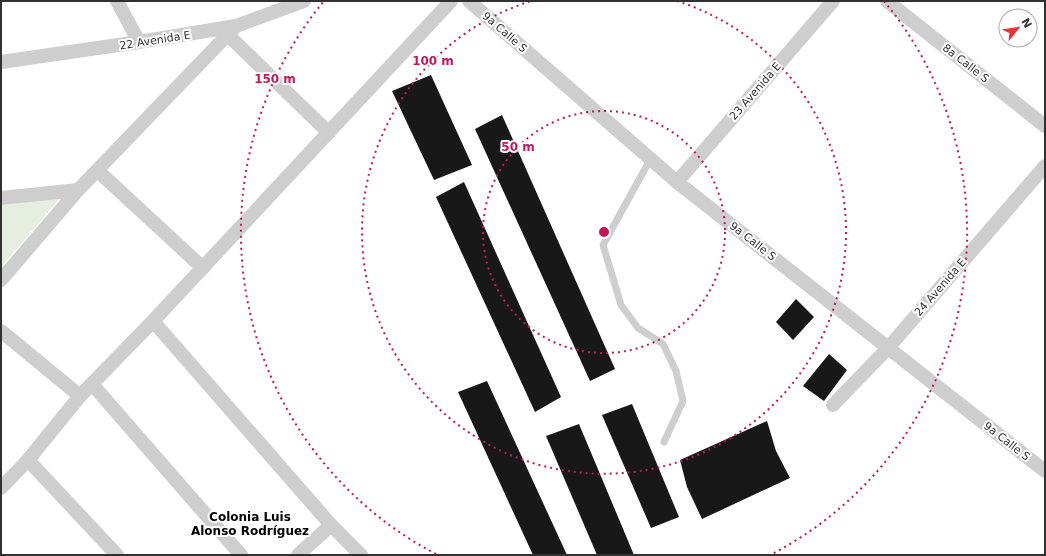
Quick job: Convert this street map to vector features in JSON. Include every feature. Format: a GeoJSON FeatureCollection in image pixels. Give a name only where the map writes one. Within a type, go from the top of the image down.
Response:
{"type":"FeatureCollection","features":[{"type":"Feature","properties":{"kind":"street"},"geometry":{"type":"LineString","coordinates":[[117,1],[139,42]]}},
{"type":"Feature","properties":{"kind":"street","name":"22 Avenida E"},"geometry":{"type":"LineString","coordinates":[[1,62],[139,42],[232,31],[304,1]]}},
{"type":"Feature","properties":{"kind":"street"},"geometry":{"type":"LineString","coordinates":[[1,488],[28,460],[80,396],[203,268],[451,1]]}},
{"type":"Feature","properties":{"kind":"street","name":"9a Calle S"},"geometry":{"type":"LineString","coordinates":[[469,1],[677,182],[1045,471]]}},
{"type":"Feature","properties":{"kind":"street","name":"23 Avenida E"},"geometry":{"type":"LineString","coordinates":[[677,182],[833,1]]}},
{"type":"Feature","properties":{"kind":"street","name":"8a Calle S"},"geometry":{"type":"LineString","coordinates":[[887,1],[1045,126]]}},
{"type":"Feature","properties":{"kind":"street"},"geometry":{"type":"LineString","coordinates":[[1,280],[78,190],[232,31],[328,132]]}},
{"type":"Feature","properties":{"kind":"street","name":"24 Avenida E"},"geometry":{"type":"LineString","coordinates":[[833,405],[888,348],[1045,166]]}},
{"type":"Feature","properties":{"kind":"street"},"geometry":{"type":"LineString","coordinates":[[98,171],[203,268]]}},
{"type":"Feature","properties":{"kind":"street"},"geometry":{"type":"LineString","coordinates":[[1,198],[78,190]]}},
{"type":"Feature","properties":{"kind":"street"},"geometry":{"type":"LineString","coordinates":[[153,321],[331,525],[361,555]]}},
{"type":"Feature","properties":{"kind":"street"},"geometry":{"type":"LineString","coordinates":[[1,331],[80,396]]}},
{"type":"Feature","properties":{"kind":"street"},"geometry":{"type":"LineString","coordinates":[[92,384],[241,555]]}},
{"type":"Feature","properties":{"kind":"street"},"geometry":{"type":"LineString","coordinates":[[28,460],[117,555]]}},
{"type":"Feature","properties":{"kind":"street"},"geometry":{"type":"LineString","coordinates":[[298,555],[331,525]]}},
{"type":"Feature","properties":{"kind":"lane"},"geometry":{"type":"LineString","coordinates":[[651,158],[603,245],[621,305],[638,328],[663,344],[676,371],[683,401],[664,442]]}},
{"type":"Feature","properties":{"kind":"green space"},"geometry":{"type":"Polygon","coordinates":[[[60,198],[1,267],[1,205],[60,198]]]}},
{"type":"Feature","properties":{"kind":"building"},"geometry":{"type":"Polygon","coordinates":[[[431,75],[472,165],[434,180],[392,91],[431,75]]]}},
{"type":"Feature","properties":{"kind":"building"},"geometry":{"type":"Polygon","coordinates":[[[502,115],[615,369],[590,381],[475,129],[502,115]]]}},
{"type":"Feature","properties":{"kind":"building"},"geometry":{"type":"Polygon","coordinates":[[[464,182],[561,397],[535,412],[436,197],[464,182]]]}},
{"type":"Feature","properties":{"kind":"building"},"geometry":{"type":"Polygon","coordinates":[[[796,299],[814,317],[793,340],[776,322],[796,299]]]}},
{"type":"Feature","properties":{"kind":"building"},"geometry":{"type":"Polygon","coordinates":[[[829,354],[847,370],[824,401],[803,386],[829,354]]]}},
{"type":"Feature","properties":{"kind":"building"},"geometry":{"type":"Polygon","coordinates":[[[487,381],[567,555],[533,555],[458,392],[487,381]]]}},
{"type":"Feature","properties":{"kind":"building"},"geometry":{"type":"Polygon","coordinates":[[[632,404],[679,517],[651,528],[602,415],[632,404]]]}},
{"type":"Feature","properties":{"kind":"building"},"geometry":{"type":"Polygon","coordinates":[[[767,421],[776,451],[790,478],[702,519],[687,487],[680,460],[767,421]]]}},
{"type":"Feature","properties":{"kind":"building"},"geometry":{"type":"Polygon","coordinates":[[[579,424],[634,555],[597,555],[546,436],[579,424]]]}},
{"type":"Feature","properties":{"kind":"district","name":"Colonia Luis Alonso Rodríguez"},"geometry":{"type":"Point","coordinates":[250,524]}}]}
